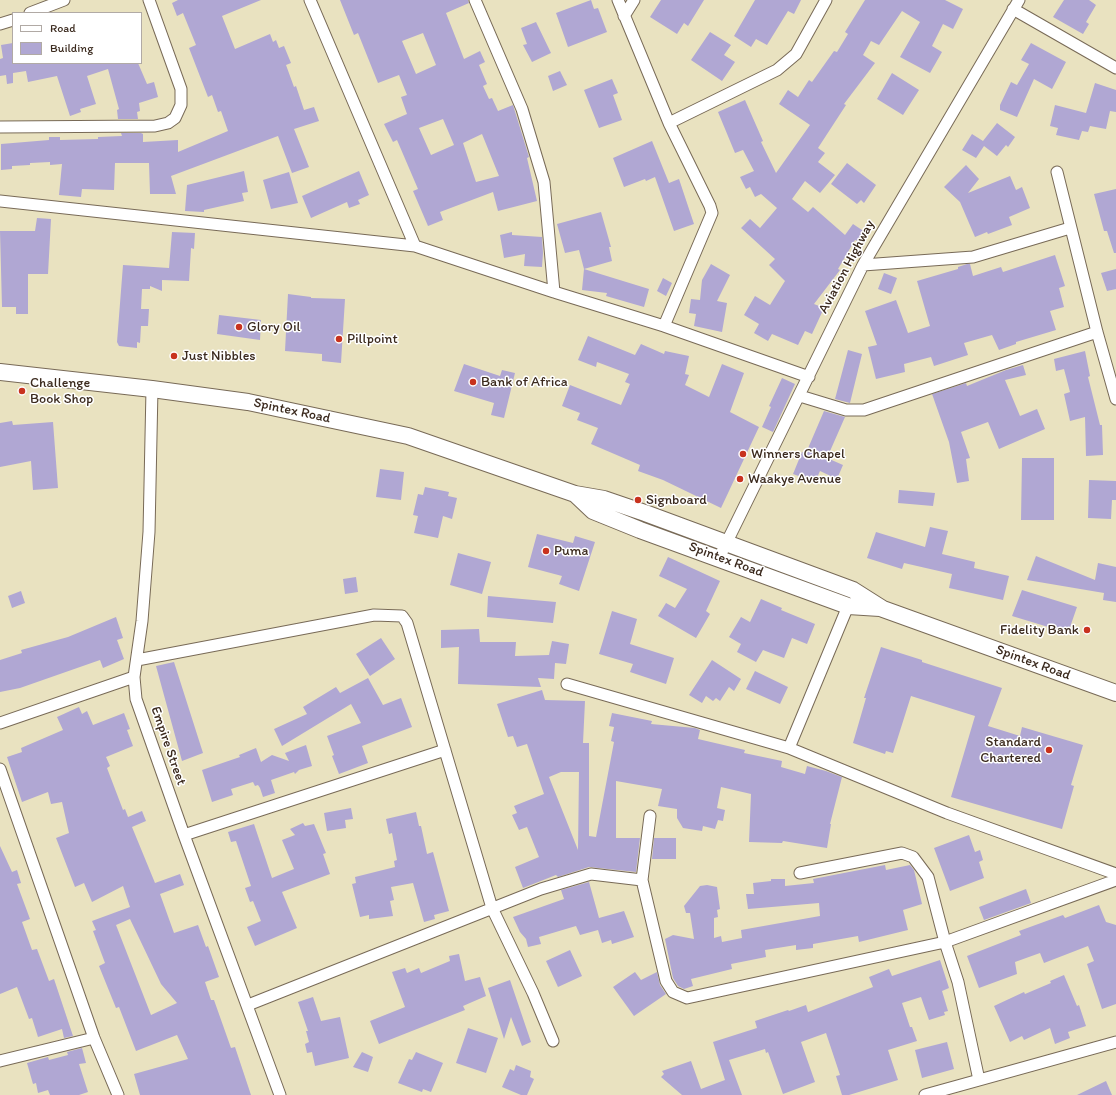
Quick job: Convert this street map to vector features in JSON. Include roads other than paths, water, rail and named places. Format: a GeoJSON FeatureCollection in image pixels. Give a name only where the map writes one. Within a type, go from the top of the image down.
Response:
{"type":"FeatureCollection","features":[{"type":"Feature","properties":{"kind":"main road","name":"Spintex Road"},"geometry":{"type":"LineString","coordinates":[[0,372],[152,389],[248,402],[408,436],[575,494],[594,511],[853,590],[883,609],[1116,693]]}},
{"type":"Feature","properties":{"kind":"main road","name":"Spintex Road"},"geometry":{"type":"LineString","coordinates":[[723,551],[848,606],[883,609]]}},
{"type":"Feature","properties":{"kind":"street"},"geometry":{"type":"LineString","coordinates":[[33,12],[64,0]]}},
{"type":"Feature","properties":{"kind":"street"},"geometry":{"type":"LineString","coordinates":[[0,127],[155,126],[168,123],[175,118],[181,105],[181,89],[149,0]]}},
{"type":"Feature","properties":{"kind":"street"},"geometry":{"type":"LineString","coordinates":[[310,0],[415,246]]}},
{"type":"Feature","properties":{"kind":"street"},"geometry":{"type":"LineString","coordinates":[[475,0],[522,109],[544,182],[554,292]]}},
{"type":"Feature","properties":{"kind":"street"},"geometry":{"type":"LineString","coordinates":[[618,0],[669,123],[710,206],[712,213],[664,326]]}},
{"type":"Feature","properties":{"kind":"street"},"geometry":{"type":"LineString","coordinates":[[624,16],[634,0]]}},
{"type":"Feature","properties":{"kind":"street"},"geometry":{"type":"LineString","coordinates":[[669,123],[777,70],[796,54],[826,0]]}},
{"type":"Feature","properties":{"kind":"street"},"geometry":{"type":"LineString","coordinates":[[1016,4],[1116,68]]}},
{"type":"Feature","properties":{"kind":"street","name":"Aviation Highway"},"geometry":{"type":"LineString","coordinates":[[723,551],[863,265],[1016,4]]}},
{"type":"Feature","properties":{"kind":"street"},"geometry":{"type":"LineString","coordinates":[[0,24],[12,20]]}},
{"type":"Feature","properties":{"kind":"street"},"geometry":{"type":"LineString","coordinates":[[1057,172],[1097,332],[1114,384],[1116,399]]}},
{"type":"Feature","properties":{"kind":"street"},"geometry":{"type":"LineString","coordinates":[[0,200],[415,246],[554,292],[664,326],[809,377]]}},
{"type":"Feature","properties":{"kind":"street"},"geometry":{"type":"LineString","coordinates":[[863,265],[973,257],[1070,228]]}},
{"type":"Feature","properties":{"kind":"street"},"geometry":{"type":"LineString","coordinates":[[800,396],[846,410],[864,410],[1097,332]]}},
{"type":"Feature","properties":{"kind":"street","name":"Empire Street"},"geometry":{"type":"LineString","coordinates":[[152,389],[149,532],[142,621],[134,677],[136,699],[184,835],[280,1095]]}},
{"type":"Feature","properties":{"kind":"street"},"geometry":{"type":"LineString","coordinates":[[789,748],[848,606]]}},
{"type":"Feature","properties":{"kind":"street"},"geometry":{"type":"LineString","coordinates":[[137,660],[374,615],[402,616],[407,622],[492,908],[533,993],[553,1041]]}},
{"type":"Feature","properties":{"kind":"street"},"geometry":{"type":"LineString","coordinates":[[0,723],[134,677]]}},
{"type":"Feature","properties":{"kind":"street"},"geometry":{"type":"LineString","coordinates":[[567,684],[789,748],[947,813],[1116,874]]}},
{"type":"Feature","properties":{"kind":"street"},"geometry":{"type":"LineString","coordinates":[[184,835],[445,750]]}},
{"type":"Feature","properties":{"kind":"street"},"geometry":{"type":"LineString","coordinates":[[0,769],[94,1038],[118,1095]]}},
{"type":"Feature","properties":{"kind":"street"},"geometry":{"type":"LineString","coordinates":[[650,816],[642,880],[666,981],[673,992],[687,998],[945,942],[1116,880]]}},
{"type":"Feature","properties":{"kind":"street"},"geometry":{"type":"LineString","coordinates":[[800,873],[902,853],[913,858],[928,878],[945,942],[958,982],[979,1080]]}},
{"type":"Feature","properties":{"kind":"street"},"geometry":{"type":"LineString","coordinates":[[248,1005],[541,889],[591,874],[642,880]]}},
{"type":"Feature","properties":{"kind":"street"},"geometry":{"type":"LineString","coordinates":[[0,1060],[94,1038]]}},
{"type":"Feature","properties":{"kind":"street"},"geometry":{"type":"LineString","coordinates":[[925,1095],[1116,1042]]}},
{"type":"Feature","properties":{"kind":"place","name":"Glory Oil"},"geometry":{"type":"Point","coordinates":[239,327]}},
{"type":"Feature","properties":{"kind":"place","name":"Pillpoint"},"geometry":{"type":"Point","coordinates":[339,339]}},
{"type":"Feature","properties":{"kind":"place","name":"Just Nibbles"},"geometry":{"type":"Point","coordinates":[174,356]}},
{"type":"Feature","properties":{"kind":"place","name":"Bank of Africa"},"geometry":{"type":"Point","coordinates":[473,382]}},
{"type":"Feature","properties":{"kind":"place","name":"Challenge Book Shop"},"geometry":{"type":"Point","coordinates":[22,391]}},
{"type":"Feature","properties":{"kind":"place","name":"Winners Chapel"},"geometry":{"type":"Point","coordinates":[743,454]}},
{"type":"Feature","properties":{"kind":"place","name":"Waakye Avenue"},"geometry":{"type":"Point","coordinates":[740,479]}},
{"type":"Feature","properties":{"kind":"place","name":"Signboard"},"geometry":{"type":"Point","coordinates":[638,500]}},
{"type":"Feature","properties":{"kind":"place","name":"Puma"},"geometry":{"type":"Point","coordinates":[546,551]}},
{"type":"Feature","properties":{"kind":"place","name":"Fidelity Bank"},"geometry":{"type":"Point","coordinates":[1087,630]}},
{"type":"Feature","properties":{"kind":"place","name":"Standard Chartered"},"geometry":{"type":"Point","coordinates":[1049,750]}}]}
